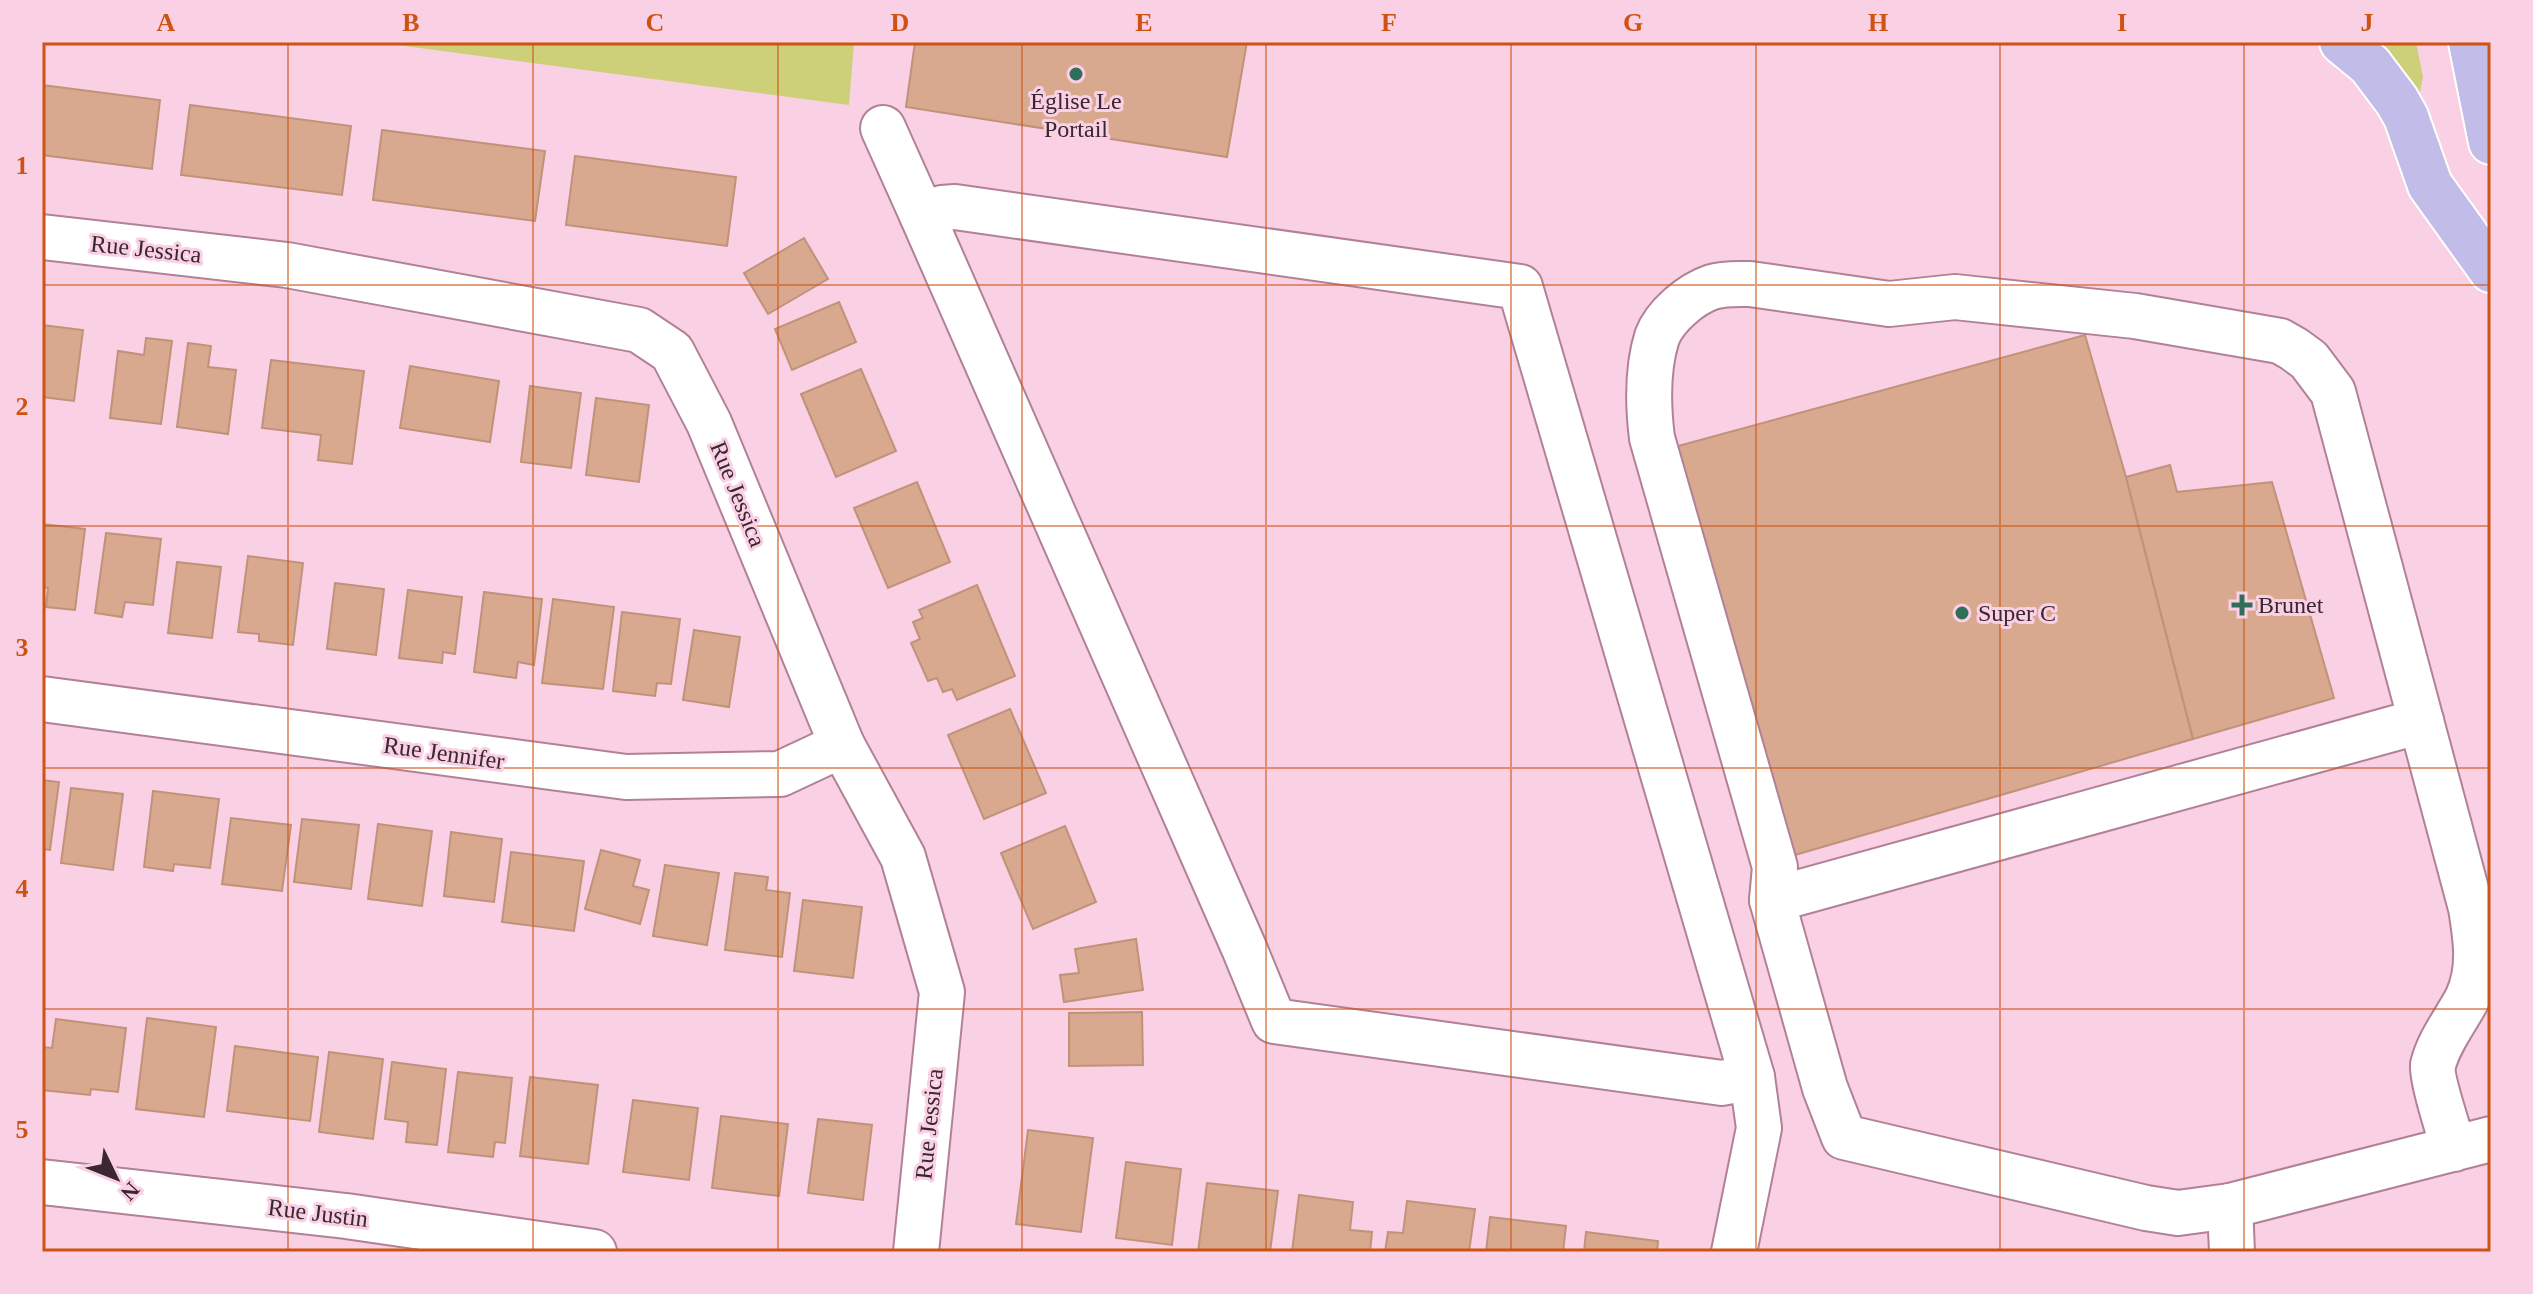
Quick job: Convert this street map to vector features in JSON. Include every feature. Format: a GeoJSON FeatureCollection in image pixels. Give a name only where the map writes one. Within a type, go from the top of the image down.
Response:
{"type":"FeatureCollection","features":[{"type":"Feature","properties":{"kind":"main road"},"geometry":{"type":"LineString","coordinates":[[2342,42],[2370,65],[2397,101],[2406,117],[2430,185],[2491,270]]}},
{"type":"Feature","properties":{"kind":"main road"},"geometry":{"type":"LineString","coordinates":[[2471,42],[2491,142]]}},
{"type":"Feature","properties":{"kind":"street"},"geometry":{"type":"LineString","coordinates":[[883,128],[1274,1021],[1722,1083],[1752,1077]]}},
{"type":"Feature","properties":{"kind":"street"},"geometry":{"type":"LineString","coordinates":[[922,215],[955,207],[1520,287],[1752,1077],[1759,1128],[1734,1252]]}},
{"type":"Feature","properties":{"kind":"street","name":"Rue Jessica"},"geometry":{"type":"LineString","coordinates":[[42,237],[287,265],[639,330],[672,352],[709,423],[842,745],[903,857],[942,992],[916,1252]]}},
{"type":"Feature","properties":{"kind":"street"},"geometry":{"type":"LineString","coordinates":[[1750,284],[1889,304],[1955,297],[2135,316],[2280,341],[2309,360],[2333,392],[2471,908],[2477,949],[2475,974],[2468,996],[2446,1034],[2432,1068],[2472,1144],[2230,1206],[2178,1213],[1844,1137],[1825,1088],[1772,900],[1775,867],[1652,438],[1650,381],[1658,336],[1667,321],[1699,293],[1714,286],[1750,284]]}},
{"type":"Feature","properties":{"kind":"street","name":"Rue Jennifer"},"geometry":{"type":"LineString","coordinates":[[42,699],[626,777],[780,774],[842,745]]}},
{"type":"Feature","properties":{"kind":"street"},"geometry":{"type":"LineString","coordinates":[[1772,900],[2421,721]]}},
{"type":"Feature","properties":{"kind":"street","name":"Rue Justin"},"geometry":{"type":"LineString","coordinates":[[42,1182],[346,1216],[594,1252]]}},
{"type":"Feature","properties":{"kind":"street"},"geometry":{"type":"LineString","coordinates":[[2230,1206],[2232,1252]]}},
{"type":"Feature","properties":{"kind":"shaded area"},"geometry":{"type":"Polygon","coordinates":[[[375,42],[854,42],[849,105],[375,42]]]}},
{"type":"Feature","properties":{"kind":"shaded area"},"geometry":{"type":"Polygon","coordinates":[[[2371,42],[2416,42],[2423,77],[2418,101],[2371,42]]]}},
{"type":"Feature","properties":{"kind":"building","name":"Église Le Portail"},"geometry":{"type":"Polygon","coordinates":[[[915,42],[1247,42],[1227,157],[906,107],[915,42]]]}},
{"type":"Feature","properties":{"kind":"building"},"geometry":{"type":"Polygon","coordinates":[[[42,85],[160,100],[152,169],[42,155],[42,85]]]}},
{"type":"Feature","properties":{"kind":"building"},"geometry":{"type":"Polygon","coordinates":[[[190,105],[351,126],[342,195],[181,175],[190,105]]]}},
{"type":"Feature","properties":{"kind":"building"},"geometry":{"type":"Polygon","coordinates":[[[382,130],[545,151],[535,221],[373,200],[382,130]]]}},
{"type":"Feature","properties":{"kind":"building"},"geometry":{"type":"Polygon","coordinates":[[[575,156],[736,177],[727,246],[566,225],[575,156]]]}},
{"type":"Feature","properties":{"kind":"building"},"geometry":{"type":"Polygon","coordinates":[[[804,238],[828,279],[768,314],[744,273],[804,238]]]}},
{"type":"Feature","properties":{"kind":"building"},"geometry":{"type":"Polygon","coordinates":[[[839,302],[856,342],[792,370],[775,329],[839,302]]]}},
{"type":"Feature","properties":{"kind":"building"},"geometry":{"type":"Polygon","coordinates":[[[42,325],[83,330],[74,401],[42,397],[42,325]]]}},
{"type":"Feature","properties":{"kind":"building"},"geometry":{"type":"Polygon","coordinates":[[[2085,335],[2126,477],[2193,739],[1795,855],[1671,448],[2085,335]]]}},
{"type":"Feature","properties":{"kind":"building"},"geometry":{"type":"Polygon","coordinates":[[[146,338],[172,341],[161,424],[110,418],[118,351],[144,355],[146,338]]]}},
{"type":"Feature","properties":{"kind":"building"},"geometry":{"type":"Polygon","coordinates":[[[188,343],[211,346],[208,367],[236,370],[228,434],[177,427],[188,343]]]}},
{"type":"Feature","properties":{"kind":"building"},"geometry":{"type":"Polygon","coordinates":[[[271,360],[364,371],[352,464],[318,460],[321,435],[262,428],[271,360]]]}},
{"type":"Feature","properties":{"kind":"building"},"geometry":{"type":"Polygon","coordinates":[[[410,366],[499,381],[490,442],[400,428],[410,366]]]}},
{"type":"Feature","properties":{"kind":"building"},"geometry":{"type":"Polygon","coordinates":[[[861,369],[896,451],[836,477],[801,394],[861,369]]]}},
{"type":"Feature","properties":{"kind":"building"},"geometry":{"type":"Polygon","coordinates":[[[530,386],[581,393],[571,468],[521,462],[530,386]]]}},
{"type":"Feature","properties":{"kind":"building"},"geometry":{"type":"Polygon","coordinates":[[[596,398],[649,405],[639,482],[586,475],[596,398]]]}},
{"type":"Feature","properties":{"kind":"building"},"geometry":{"type":"Polygon","coordinates":[[[2170,465],[2177,492],[2272,482],[2334,698],[2193,739],[2126,477],[2170,465]]]}},
{"type":"Feature","properties":{"kind":"building"},"geometry":{"type":"Polygon","coordinates":[[[917,482],[950,562],[888,588],[854,508],[917,482]]]}},
{"type":"Feature","properties":{"kind":"building"},"geometry":{"type":"Polygon","coordinates":[[[42,524],[85,529],[75,610],[46,607],[48,588],[42,587],[42,524]]]}},
{"type":"Feature","properties":{"kind":"building"},"geometry":{"type":"Polygon","coordinates":[[[106,533],[161,539],[153,605],[125,602],[122,617],[95,613],[106,533]]]}},
{"type":"Feature","properties":{"kind":"building"},"geometry":{"type":"Polygon","coordinates":[[[248,556],[303,563],[293,645],[259,641],[259,634],[238,632],[248,556]]]}},
{"type":"Feature","properties":{"kind":"building"},"geometry":{"type":"Polygon","coordinates":[[[177,562],[221,567],[212,638],[168,633],[177,562]]]}},
{"type":"Feature","properties":{"kind":"building"},"geometry":{"type":"Polygon","coordinates":[[[335,583],[384,589],[376,655],[327,649],[335,583]]]}},
{"type":"Feature","properties":{"kind":"building"},"geometry":{"type":"Polygon","coordinates":[[[977,585],[1015,676],[957,700],[952,689],[943,692],[937,678],[928,681],[911,643],[920,639],[913,622],[923,618],[919,610],[977,585]]]}},
{"type":"Feature","properties":{"kind":"building"},"geometry":{"type":"Polygon","coordinates":[[[408,590],[462,597],[455,654],[443,652],[442,663],[399,658],[408,590]]]}},
{"type":"Feature","properties":{"kind":"building"},"geometry":{"type":"Polygon","coordinates":[[[484,592],[542,599],[534,665],[518,662],[516,678],[474,672],[484,592]]]}},
{"type":"Feature","properties":{"kind":"building"},"geometry":{"type":"Polygon","coordinates":[[[553,599],[614,607],[603,689],[542,683],[553,599]]]}},
{"type":"Feature","properties":{"kind":"building"},"geometry":{"type":"Polygon","coordinates":[[[622,612],[680,619],[671,684],[657,683],[655,696],[613,691],[622,612]]]}},
{"type":"Feature","properties":{"kind":"building"},"geometry":{"type":"Polygon","coordinates":[[[694,630],[740,637],[729,707],[683,700],[694,630]]]}},
{"type":"Feature","properties":{"kind":"building"},"geometry":{"type":"Polygon","coordinates":[[[1010,709],[1046,793],[984,819],[948,735],[1010,709]]]}},
{"type":"Feature","properties":{"kind":"building"},"geometry":{"type":"Polygon","coordinates":[[[42,780],[59,782],[50,850],[42,849],[42,780]]]}},
{"type":"Feature","properties":{"kind":"building"},"geometry":{"type":"Polygon","coordinates":[[[71,788],[123,794],[113,870],[61,863],[71,788]]]}},
{"type":"Feature","properties":{"kind":"building"},"geometry":{"type":"Polygon","coordinates":[[[153,791],[219,799],[210,868],[174,864],[173,871],[144,867],[153,791]]]}},
{"type":"Feature","properties":{"kind":"building"},"geometry":{"type":"Polygon","coordinates":[[[231,818],[291,825],[282,891],[222,884],[231,818]]]}},
{"type":"Feature","properties":{"kind":"building"},"geometry":{"type":"Polygon","coordinates":[[[302,819],[359,825],[351,889],[294,882],[302,819]]]}},
{"type":"Feature","properties":{"kind":"building"},"geometry":{"type":"Polygon","coordinates":[[[378,824],[432,831],[422,906],[368,899],[378,824]]]}},
{"type":"Feature","properties":{"kind":"building"},"geometry":{"type":"Polygon","coordinates":[[[1065,826],[1096,902],[1033,929],[1001,853],[1065,826]]]}},
{"type":"Feature","properties":{"kind":"building"},"geometry":{"type":"Polygon","coordinates":[[[451,832],[502,839],[494,902],[444,896],[451,832]]]}},
{"type":"Feature","properties":{"kind":"building"},"geometry":{"type":"Polygon","coordinates":[[[601,850],[640,860],[633,886],[649,890],[640,924],[585,909],[601,850]]]}},
{"type":"Feature","properties":{"kind":"building"},"geometry":{"type":"Polygon","coordinates":[[[511,852],[584,861],[574,931],[502,922],[511,852]]]}},
{"type":"Feature","properties":{"kind":"building"},"geometry":{"type":"Polygon","coordinates":[[[665,865],[719,873],[707,945],[653,936],[665,865]]]}},
{"type":"Feature","properties":{"kind":"building"},"geometry":{"type":"Polygon","coordinates":[[[735,873],[768,877],[766,890],[790,893],[782,957],[725,950],[735,873]]]}},
{"type":"Feature","properties":{"kind":"building"},"geometry":{"type":"Polygon","coordinates":[[[803,900],[862,907],[853,978],[794,971],[803,900]]]}},
{"type":"Feature","properties":{"kind":"building"},"geometry":{"type":"Polygon","coordinates":[[[1136,939],[1143,990],[1064,1002],[1060,975],[1079,973],[1075,949],[1136,939]]]}},
{"type":"Feature","properties":{"kind":"building"},"geometry":{"type":"Polygon","coordinates":[[[1142,1012],[1143,1065],[1069,1066],[1069,1013],[1142,1012]]]}},
{"type":"Feature","properties":{"kind":"building"},"geometry":{"type":"Polygon","coordinates":[[[147,1018],[216,1027],[204,1117],[136,1109],[147,1018]]]}},
{"type":"Feature","properties":{"kind":"building"},"geometry":{"type":"Polygon","coordinates":[[[56,1019],[126,1028],[118,1092],[91,1089],[90,1095],[42,1090],[42,1047],[52,1048],[56,1019]]]}},
{"type":"Feature","properties":{"kind":"building"},"geometry":{"type":"Polygon","coordinates":[[[235,1046],[318,1057],[310,1121],[227,1111],[235,1046]]]}},
{"type":"Feature","properties":{"kind":"building"},"geometry":{"type":"Polygon","coordinates":[[[329,1052],[383,1059],[373,1139],[319,1132],[329,1052]]]}},
{"type":"Feature","properties":{"kind":"building"},"geometry":{"type":"Polygon","coordinates":[[[392,1062],[446,1069],[437,1145],[406,1142],[408,1122],[385,1119],[392,1062]]]}},
{"type":"Feature","properties":{"kind":"building"},"geometry":{"type":"Polygon","coordinates":[[[458,1072],[512,1078],[505,1143],[495,1142],[493,1157],[448,1152],[458,1072]]]}},
{"type":"Feature","properties":{"kind":"building"},"geometry":{"type":"Polygon","coordinates":[[[530,1077],[598,1085],[588,1164],[520,1156],[530,1077]]]}},
{"type":"Feature","properties":{"kind":"building"},"geometry":{"type":"Polygon","coordinates":[[[633,1100],[698,1108],[689,1180],[623,1172],[633,1100]]]}},
{"type":"Feature","properties":{"kind":"building"},"geometry":{"type":"Polygon","coordinates":[[[721,1116],[788,1124],[779,1196],[712,1188],[721,1116]]]}},
{"type":"Feature","properties":{"kind":"building"},"geometry":{"type":"Polygon","coordinates":[[[818,1119],[872,1125],[863,1200],[808,1193],[818,1119]]]}},
{"type":"Feature","properties":{"kind":"building"},"geometry":{"type":"Polygon","coordinates":[[[1028,1130],[1093,1138],[1081,1232],[1016,1224],[1028,1130]]]}},
{"type":"Feature","properties":{"kind":"building"},"geometry":{"type":"Polygon","coordinates":[[[1126,1162],[1181,1169],[1172,1245],[1116,1238],[1126,1162]]]}},
{"type":"Feature","properties":{"kind":"building"},"geometry":{"type":"Polygon","coordinates":[[[1207,1183],[1278,1191],[1270,1252],[1198,1252],[1207,1183]]]}},
{"type":"Feature","properties":{"kind":"building"},"geometry":{"type":"Polygon","coordinates":[[[1299,1195],[1353,1202],[1350,1230],[1372,1232],[1370,1252],[1292,1252],[1299,1195]]]}},
{"type":"Feature","properties":{"kind":"building"},"geometry":{"type":"Polygon","coordinates":[[[1407,1201],[1475,1209],[1469,1252],[1385,1252],[1388,1232],[1403,1233],[1407,1201]]]}},
{"type":"Feature","properties":{"kind":"building"},"geometry":{"type":"Polygon","coordinates":[[[1490,1217],[1566,1226],[1563,1252],[1486,1252],[1490,1217]]]}},
{"type":"Feature","properties":{"kind":"building"},"geometry":{"type":"Polygon","coordinates":[[[1586,1232],[1658,1241],[1657,1252],[1584,1252],[1586,1232]]]}},
{"type":"Feature","properties":{"kind":"place","name":"Église Le Portail"},"geometry":{"type":"Point","coordinates":[1076,74]}},
{"type":"Feature","properties":{"kind":"place","name":"Brunet"},"geometry":{"type":"Point","coordinates":[2242,605]}},
{"type":"Feature","properties":{"kind":"place","name":"Super C"},"geometry":{"type":"Point","coordinates":[1962,613]}}]}
